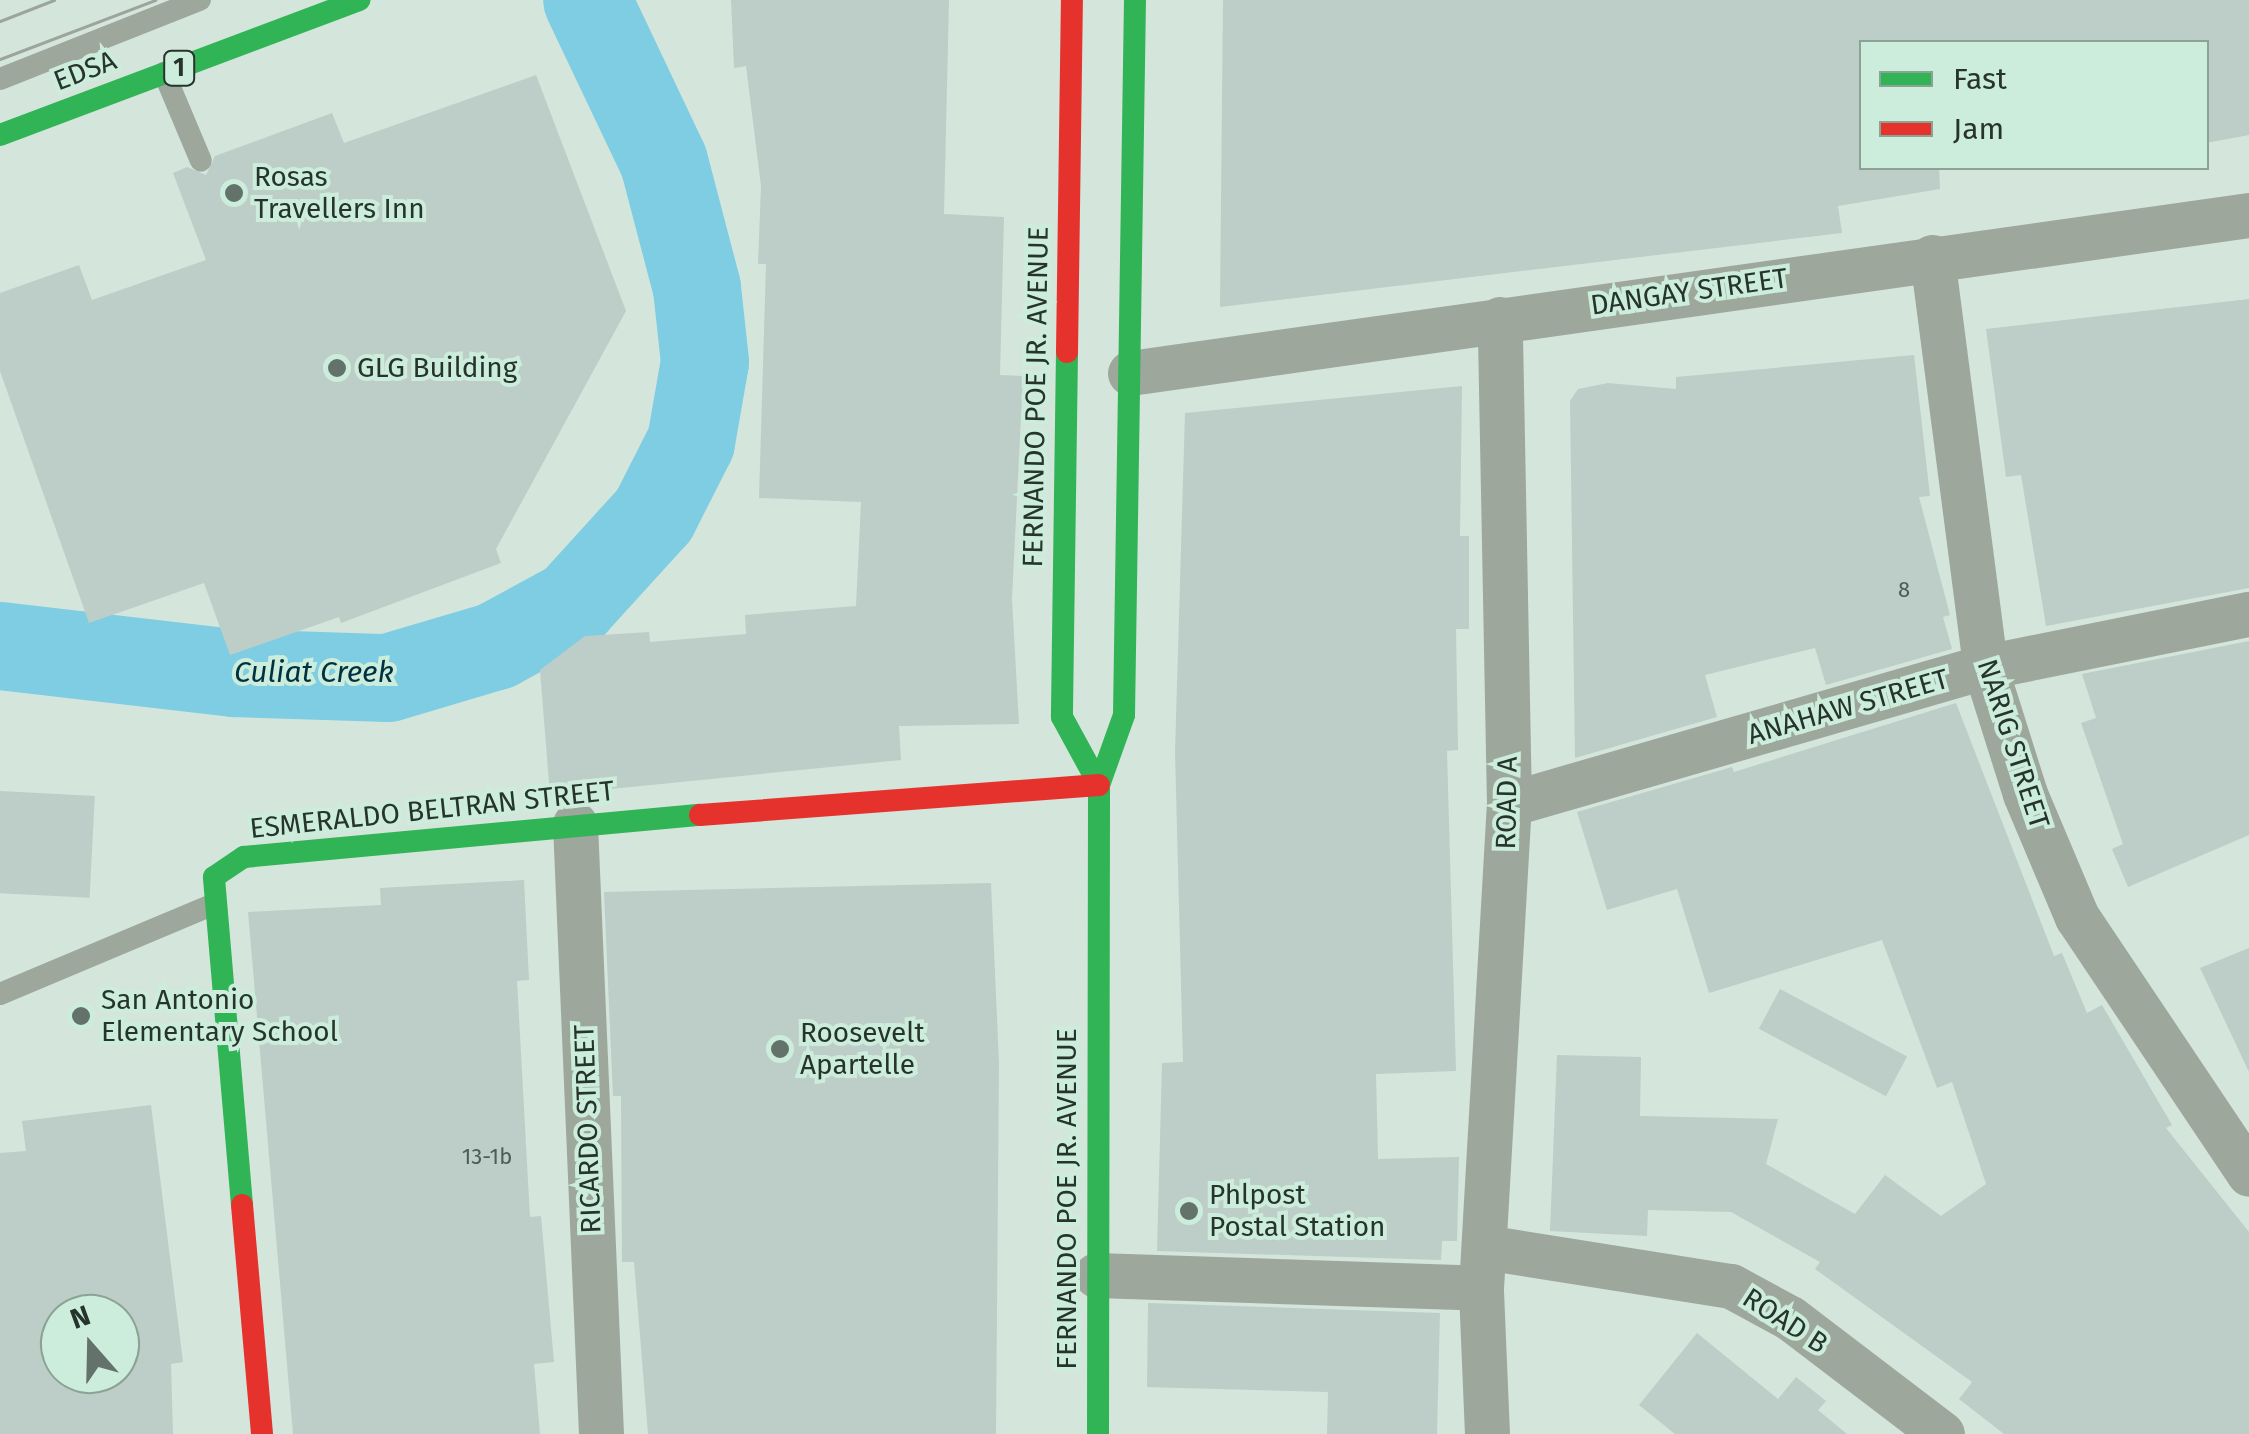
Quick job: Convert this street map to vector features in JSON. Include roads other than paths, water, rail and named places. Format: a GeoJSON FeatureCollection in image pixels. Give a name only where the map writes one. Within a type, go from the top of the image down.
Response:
{"type":"FeatureCollection","features":[{"type":"Feature","properties":{"kind":"main road","name":"EDSA"},"geometry":{"type":"LineString","coordinates":[[0,135],[359,0]]}},
{"type":"Feature","properties":{"kind":"main road","name":"FERNANDO POE JR. AVENUE"},"geometry":{"type":"LineString","coordinates":[[1072,0],[1062,718],[1098,785]]}},
{"type":"Feature","properties":{"kind":"main road","name":"FERNANDO POE JR. AVENUE"},"geometry":{"type":"LineString","coordinates":[[1098,1434],[1098,785],[1124,715],[1135,0]]}},
{"type":"Feature","properties":{"kind":"main road","name":"ESMERALDO BELTRAN STREET"},"geometry":{"type":"LineString","coordinates":[[262,1434],[214,877],[244,857],[575,824],[1098,785]]}},
{"type":"Feature","properties":{"kind":"street","name":"DANGAY STREET"},"geometry":{"type":"LineString","coordinates":[[1130,373],[2249,215]]}},
{"type":"Feature","properties":{"kind":"street","name":"NARIG STREET"},"geometry":{"type":"LineString","coordinates":[[1932,258],[1985,667],[2025,794],[2077,917],[2249,1174]]}},
{"type":"Feature","properties":{"kind":"street","name":"ROAD A"},"geometry":{"type":"LineString","coordinates":[[1487,1434],[1483,1267],[1509,804],[1500,318]]}},
{"type":"Feature","properties":{"kind":"street","name":"ANAHAW STREET"},"geometry":{"type":"LineString","coordinates":[[1509,804],[1985,667],[2249,614]]}},
{"type":"Feature","properties":{"kind":"street","name":"RICARDO STREET"},"geometry":{"type":"LineString","coordinates":[[575,824],[600,1434]]}},
{"type":"Feature","properties":{"kind":"street","name":"ROAD B"},"geometry":{"type":"LineString","coordinates":[[1096,1275],[1483,1267],[1731,1286],[1790,1318],[1942,1434]]}},
{"type":"Feature","properties":{"kind":"lane"},"geometry":{"type":"LineString","coordinates":[[0,79],[200,0]]}},
{"type":"Feature","properties":{"kind":"lane"},"geometry":{"type":"LineString","coordinates":[[164,73],[201,162]]}},
{"type":"Feature","properties":{"kind":"lane"},"geometry":{"type":"LineString","coordinates":[[0,994],[216,903]]}},
{"type":"Feature","properties":{"kind":"waterway","name":"Culiat Creek"},"geometry":{"type":"LineString","coordinates":[[0,646],[234,673],[388,678],[496,646],[573,604],[654,515],[691,442],[705,362],[697,288],[664,162],[587,0]]}},
{"type":"Feature","properties":{"kind":"tram line"},"geometry":{"type":"LineString","coordinates":[[0,21],[54,0]]}},
{"type":"Feature","properties":{"kind":"tram line"},"geometry":{"type":"LineString","coordinates":[[0,59],[155,0]]}},
{"type":"Feature","properties":{"kind":"place","name":"Rosas Travellers Inn"},"geometry":{"type":"Point","coordinates":[234,193]}},
{"type":"Feature","properties":{"kind":"place","name":"GLG Building"},"geometry":{"type":"Point","coordinates":[337,368]}},
{"type":"Feature","properties":{"kind":"place","name":"San Antonio Elementary School"},"geometry":{"type":"Point","coordinates":[81,1016]}},
{"type":"Feature","properties":{"kind":"place","name":"Roosevelt Apartelle"},"geometry":{"type":"Point","coordinates":[780,1049]}},
{"type":"Feature","properties":{"kind":"place","name":"Phlpost Postal Station"},"geometry":{"type":"Point","coordinates":[1189,1211]}}]}
